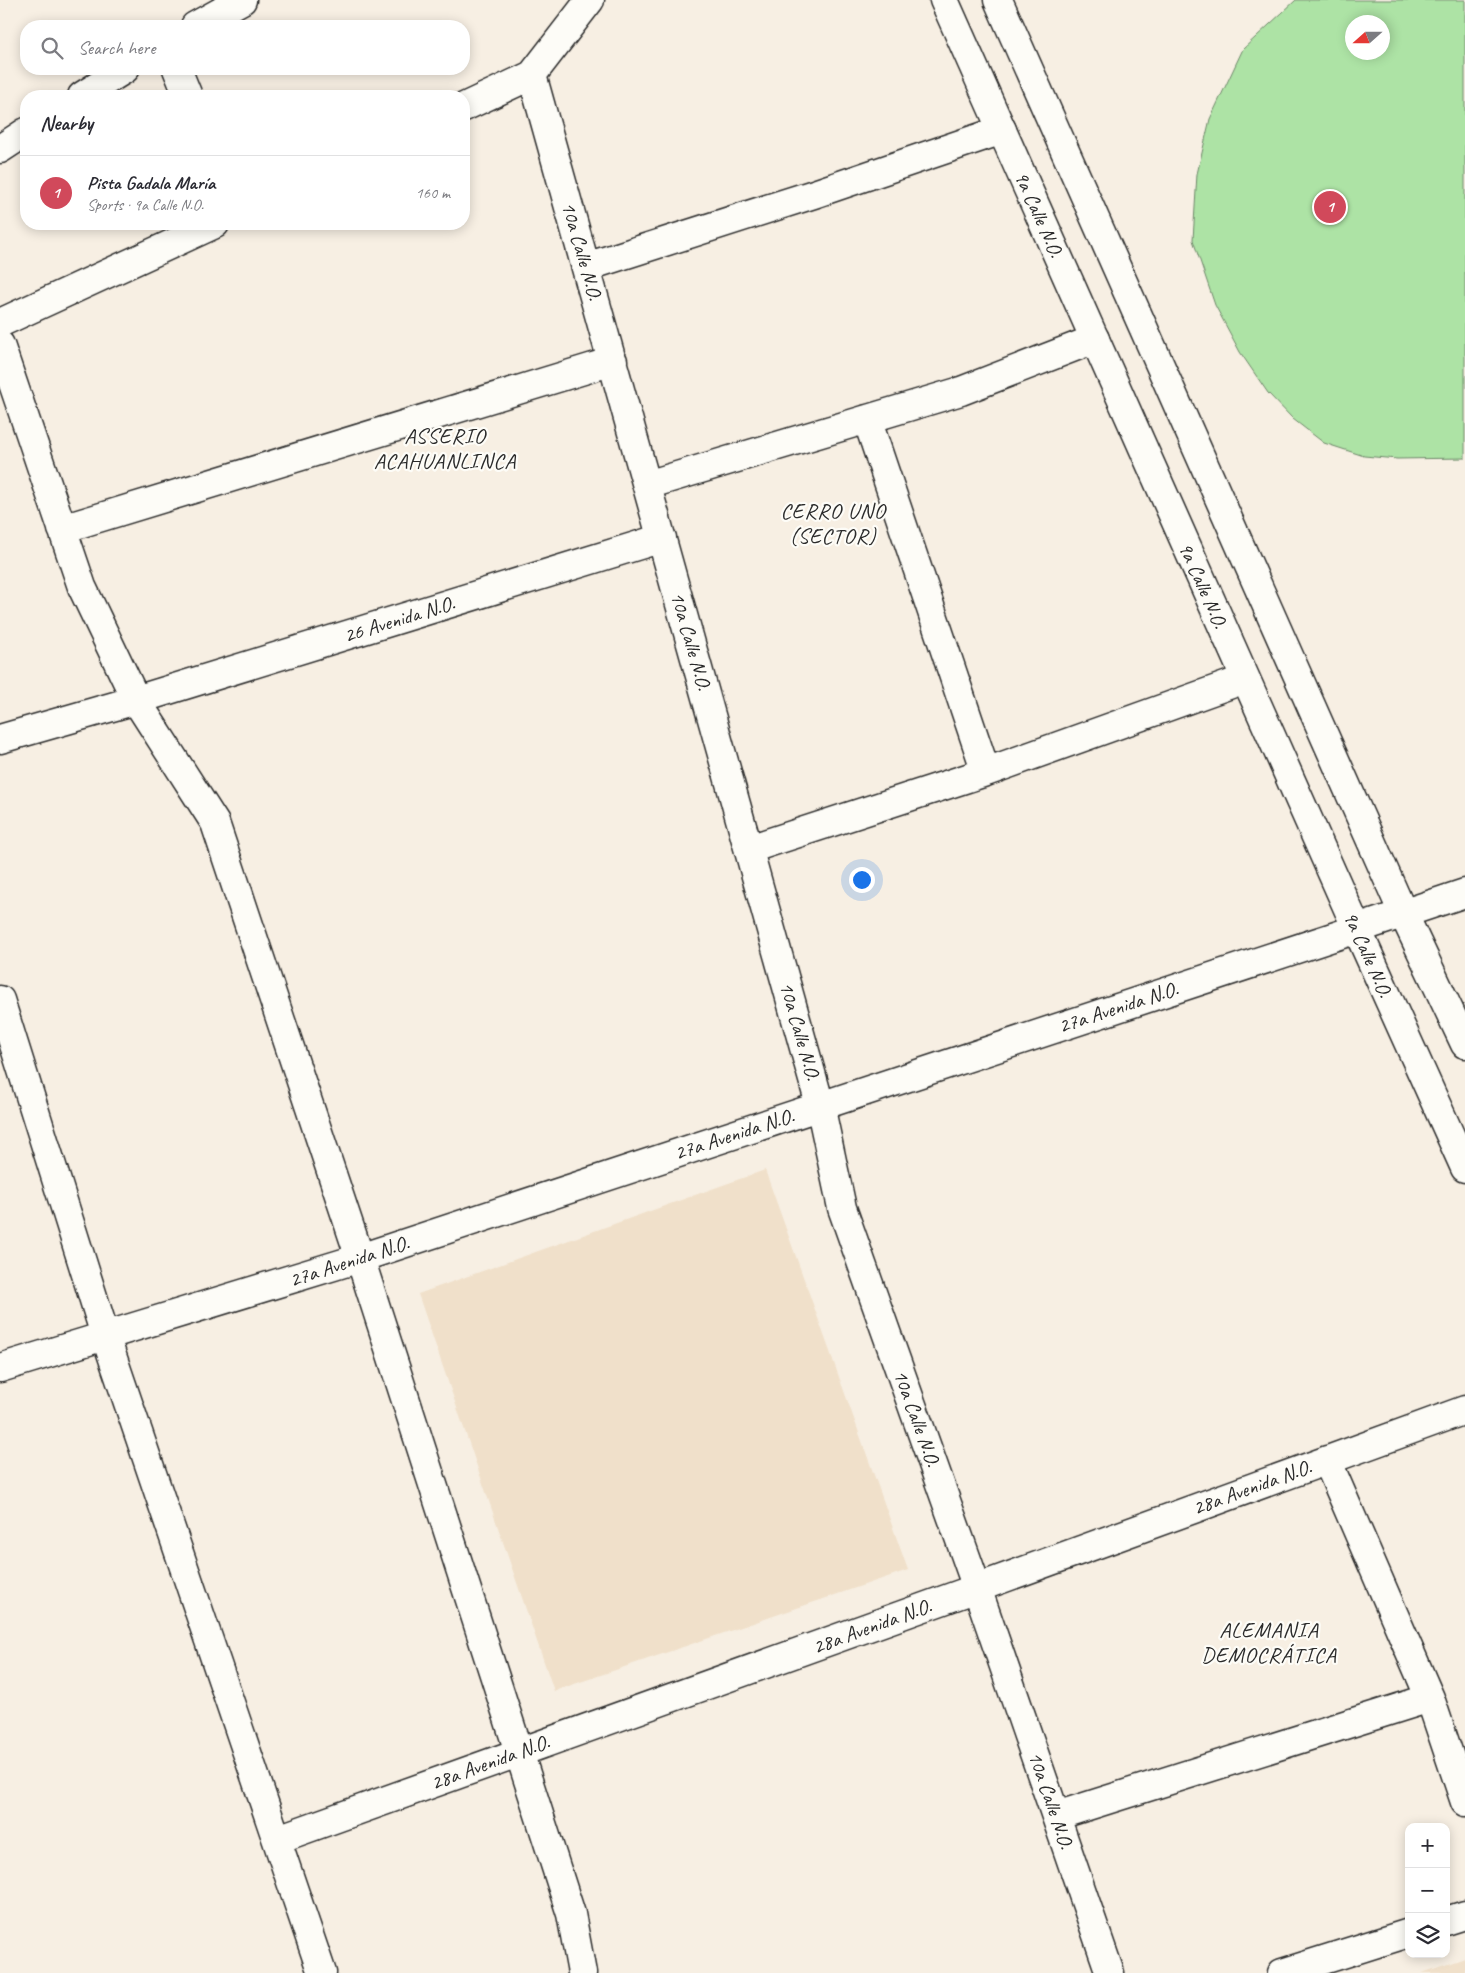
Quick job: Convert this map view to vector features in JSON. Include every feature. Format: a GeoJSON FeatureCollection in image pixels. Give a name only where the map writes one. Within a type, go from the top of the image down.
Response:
{"type":"FeatureCollection","features":[{"type":"Feature","properties":{"kind":"street"},"geometry":{"type":"LineString","coordinates":[[206,20],[242,0]]}},
{"type":"Feature","properties":{"kind":"street"},"geometry":{"type":"LineString","coordinates":[[470,104],[532,75],[590,0]]}},
{"type":"Feature","properties":{"kind":"street","name":"9a Calle N.O."},"geometry":{"type":"LineString","coordinates":[[944,0],[1245,679],[1465,1168]]}},
{"type":"Feature","properties":{"kind":"street"},"geometry":{"type":"LineString","coordinates":[[998,0],[1404,913],[1465,1044]]}},
{"type":"Feature","properties":{"kind":"street"},"geometry":{"type":"LineString","coordinates":[[92,90],[115,75]]}},
{"type":"Feature","properties":{"kind":"street"},"geometry":{"type":"LineString","coordinates":[[179,75],[186,90]]}},
{"type":"Feature","properties":{"kind":"street","name":"10a Calle N.O."},"geometry":{"type":"LineString","coordinates":[[532,75],[820,1105],[842,1208],[978,1588],[1110,1973]]}},
{"type":"Feature","properties":{"kind":"street"},"geometry":{"type":"LineString","coordinates":[[586,267],[804,197],[1002,130]]}},
{"type":"Feature","properties":{"kind":"street"},"geometry":{"type":"LineString","coordinates":[[0,149],[20,136]]}},
{"type":"Feature","properties":{"kind":"street"},"geometry":{"type":"LineString","coordinates":[[0,324],[202,230]]}},
{"type":"Feature","properties":{"kind":"street"},"geometry":{"type":"LineString","coordinates":[[647,485],[961,391],[1095,339]]}},
{"type":"Feature","properties":{"kind":"street"},"geometry":{"type":"LineString","coordinates":[[0,345],[82,587],[136,700],[216,823],[360,1258],[571,1914],[582,1973]]}},
{"type":"Feature","properties":{"kind":"street"},"geometry":{"type":"LineString","coordinates":[[62,529],[613,361]]}},
{"type":"Feature","properties":{"kind":"street"},"geometry":{"type":"LineString","coordinates":[[867,419],[986,772]]}},
{"type":"Feature","properties":{"kind":"street","name":"26 Avenida N.O."},"geometry":{"type":"LineString","coordinates":[[0,739],[136,700],[662,538]]}},
{"type":"Feature","properties":{"kind":"street"},"geometry":{"type":"LineString","coordinates":[[749,849],[986,772],[1245,679]]}},
{"type":"Feature","properties":{"kind":"street","name":"27a Avenida N.O."},"geometry":{"type":"LineString","coordinates":[[0,1368],[360,1258],[1465,893]]}},
{"type":"Feature","properties":{"kind":"street"},"geometry":{"type":"LineString","coordinates":[[0,1000],[7,1044],[322,1973]]}},
{"type":"Feature","properties":{"kind":"street","name":"28a Avenida N.O."},"geometry":{"type":"LineString","coordinates":[[278,1839],[978,1588],[1465,1410]]}},
{"type":"Feature","properties":{"kind":"street"},"geometry":{"type":"LineString","coordinates":[[1328,1460],[1430,1698],[1465,1802]]}},
{"type":"Feature","properties":{"kind":"street"},"geometry":{"type":"LineString","coordinates":[[1056,1816],[1430,1698]]}},
{"type":"Feature","properties":{"kind":"street"},"geometry":{"type":"LineString","coordinates":[[1450,1920],[1465,1916]]}},
{"type":"Feature","properties":{"kind":"street"},"geometry":{"type":"LineString","coordinates":[[1282,1973],[1405,1934]]}},
{"type":"Feature","properties":{"kind":"shaded area"},"geometry":{"type":"Polygon","coordinates":[[[765,1170],[908,1570],[554,1691],[418,1294],[765,1170]]]}},
{"type":"Feature","properties":{"kind":"shaded area"},"geometry":{"type":"Polygon","coordinates":[[[1465,1958],[1465,1973],[1422,1973],[1465,1958]]]}},
{"type":"Feature","properties":{"kind":"green space"},"geometry":{"type":"Polygon","coordinates":[[[1296,0],[1465,0],[1465,458],[1397,459],[1364,456],[1324,443],[1293,419],[1268,393],[1240,352],[1215,305],[1193,240],[1197,174],[1210,119],[1243,49],[1296,0]]]}},
{"type":"Feature","properties":{"kind":"place","name":"Pista Gadala María"},"geometry":{"type":"Point","coordinates":[1330,207]}},
{"type":"Feature","properties":{"kind":"district","name":"ASSERIO ACAHUANLINCA"},"geometry":{"type":"Point","coordinates":[445,448]}},
{"type":"Feature","properties":{"kind":"district","name":"CERRO UNO (SECTOR)"},"geometry":{"type":"Point","coordinates":[833,524]}},
{"type":"Feature","properties":{"kind":"district","name":"ALEMANIA DEMOCRÁTICA"},"geometry":{"type":"Point","coordinates":[1269,1642]}}]}
